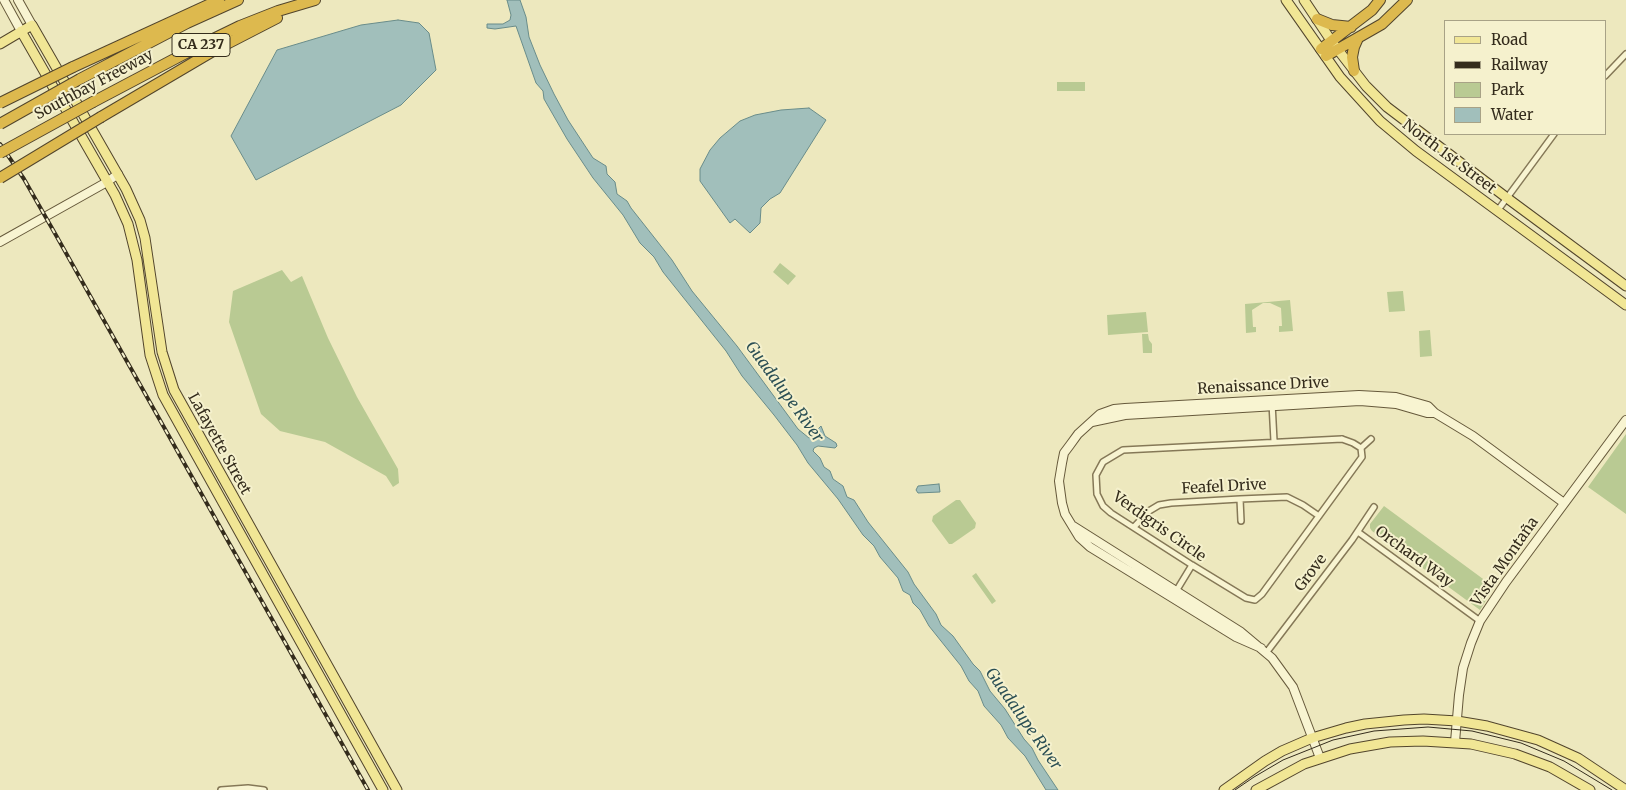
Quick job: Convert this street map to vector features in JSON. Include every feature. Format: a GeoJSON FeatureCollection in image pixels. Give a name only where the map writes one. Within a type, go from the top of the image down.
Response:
{"type":"FeatureCollection","features":[{"type":"Feature","properties":{"kind":"highway"},"geometry":{"type":"LineString","coordinates":[[0,103],[73,67],[219,0]]}},
{"type":"Feature","properties":{"kind":"highway","name":"Southbay Freeway"},"geometry":{"type":"LineString","coordinates":[[0,124],[187,23],[238,0]]}},
{"type":"Feature","properties":{"kind":"highway"},"geometry":{"type":"LineString","coordinates":[[0,178],[212,51],[315,0]]}},
{"type":"Feature","properties":{"kind":"highway","name":"Southbay Freeway"},"geometry":{"type":"LineString","coordinates":[[0,153],[93,102],[240,26],[278,11],[315,0]]}},
{"type":"Feature","properties":{"kind":"highway"},"geometry":{"type":"LineString","coordinates":[[1324,53],[1372,10],[1380,0]]}},
{"type":"Feature","properties":{"kind":"highway"},"geometry":{"type":"LineString","coordinates":[[1335,45],[1358,38],[1382,24],[1407,0]]}},
{"type":"Feature","properties":{"kind":"highway"},"geometry":{"type":"LineString","coordinates":[[1317,19],[1332,25],[1351,27]]}},
{"type":"Feature","properties":{"kind":"highway"},"geometry":{"type":"LineString","coordinates":[[1354,71],[1352,57],[1358,38]]}},
{"type":"Feature","properties":{"kind":"main road","name":"North 1st Street"},"geometry":{"type":"LineString","coordinates":[[1286,0],[1350,90],[1380,121],[1416,151],[1626,305]]}},
{"type":"Feature","properties":{"kind":"main road","name":"North 1st Street"},"geometry":{"type":"LineString","coordinates":[[1304,0],[1354,71],[1386,106],[1626,286]]}},
{"type":"Feature","properties":{"kind":"main road"},"geometry":{"type":"LineString","coordinates":[[0,44],[32,25]]}},
{"type":"Feature","properties":{"kind":"main road","name":"Lafayette Street"},"geometry":{"type":"LineString","coordinates":[[32,25],[134,204],[145,238],[162,352],[174,390],[397,790]]}},
{"type":"Feature","properties":{"kind":"main road","name":"Lafayette Street"},"geometry":{"type":"LineString","coordinates":[[21,31],[122,208],[134,241],[150,355],[163,395],[383,790]]}},
{"type":"Feature","properties":{"kind":"main road"},"geometry":{"type":"LineString","coordinates":[[1224,790],[1265,761],[1282,751],[1312,738],[1346,728],[1404,720],[1457,721],[1504,730],[1552,746],[1584,761],[1626,790]]}},
{"type":"Feature","properties":{"kind":"main road"},"geometry":{"type":"LineString","coordinates":[[1256,790],[1290,771],[1320,758],[1350,749],[1390,742],[1423,741],[1456,742],[1515,754],[1550,767],[1590,790]]}},
{"type":"Feature","properties":{"kind":"street"},"geometry":{"type":"LineString","coordinates":[[4,0],[21,31]]}},
{"type":"Feature","properties":{"kind":"street"},"geometry":{"type":"LineString","coordinates":[[18,0],[32,25]]}},
{"type":"Feature","properties":{"kind":"street"},"geometry":{"type":"LineString","coordinates":[[1606,75],[1626,54]]}},
{"type":"Feature","properties":{"kind":"street"},"geometry":{"type":"LineString","coordinates":[[1498,210],[1553,135]]}},
{"type":"Feature","properties":{"kind":"street"},"geometry":{"type":"LineString","coordinates":[[0,242],[118,174]]}},
{"type":"Feature","properties":{"kind":"street","name":"Renaissance Drive"},"geometry":{"type":"LineString","coordinates":[[1320,758],[1293,687],[1283,672],[1263,651],[1236,636],[1073,526],[1062,503],[1059,481],[1062,463],[1064,454],[1070,445],[1092,422],[1125,415],[1272,404],[1360,394],[1396,398],[1428,406],[1435,413],[1466,432],[1564,503]]}},
{"type":"Feature","properties":{"kind":"street"},"geometry":{"type":"LineString","coordinates":[[1272,404],[1274,441]]}},
{"type":"Feature","properties":{"kind":"street","name":"Vista Montaña"},"geometry":{"type":"LineString","coordinates":[[1456,742],[1463,668],[1480,621],[1506,582],[1626,420]]}},
{"type":"Feature","properties":{"kind":"street","name":"Verdigris Circle"},"geometry":{"type":"LineString","coordinates":[[1342,439],[1361,448],[1362,458],[1262,594],[1254,600],[1246,598],[1192,566],[1134,527],[1103,506],[1097,494],[1096,475],[1103,462],[1123,450],[1342,439]]}},
{"type":"Feature","properties":{"kind":"street","name":"Verdigris Circle"},"geometry":{"type":"LineString","coordinates":[[1361,448],[1371,439]]}},
{"type":"Feature","properties":{"kind":"street","name":"Feafel Drive"},"geometry":{"type":"LineString","coordinates":[[1134,527],[1149,511],[1159,505],[1171,503],[1287,497],[1303,504],[1319,516]]}},
{"type":"Feature","properties":{"kind":"street"},"geometry":{"type":"LineString","coordinates":[[1240,499],[1241,521]]}},
{"type":"Feature","properties":{"kind":"street","name":"Grove"},"geometry":{"type":"LineString","coordinates":[[1263,651],[1358,532],[1374,507]]}},
{"type":"Feature","properties":{"kind":"street","name":"Orchard Way"},"geometry":{"type":"LineString","coordinates":[[1358,532],[1480,621]]}},
{"type":"Feature","properties":{"kind":"street"},"geometry":{"type":"LineString","coordinates":[[1174,594],[1192,566]]}},
{"type":"Feature","properties":{"kind":"street"},"geometry":{"type":"LineString","coordinates":[[221,790],[248,788],[264,790]]}},
{"type":"Feature","properties":{"kind":"green space"},"geometry":{"type":"Polygon","coordinates":[[[1057,82],[1085,82],[1085,91],[1057,91],[1057,82]]]}},
{"type":"Feature","properties":{"kind":"green space"},"geometry":{"type":"Polygon","coordinates":[[[780,263],[796,276],[788,285],[773,272],[780,263]]]}},
{"type":"Feature","properties":{"kind":"green space"},"geometry":{"type":"Polygon","coordinates":[[[282,270],[291,282],[302,276],[328,338],[357,397],[398,469],[399,483],[393,487],[386,476],[325,442],[280,431],[261,414],[229,322],[233,291],[282,270]]]}},
{"type":"Feature","properties":{"kind":"green space"},"geometry":{"type":"Polygon","coordinates":[[[1403,291],[1405,311],[1389,312],[1387,292],[1403,291]]]}},
{"type":"Feature","properties":{"kind":"green space"},"geometry":{"type":"Polygon","coordinates":[[[1290,300],[1293,331],[1279,332],[1279,326],[1282,326],[1281,308],[1270,303],[1263,303],[1252,310],[1253,327],[1256,327],[1256,332],[1246,333],[1245,304],[1290,300]]]}},
{"type":"Feature","properties":{"kind":"green space"},"geometry":{"type":"Polygon","coordinates":[[[1146,312],[1148,332],[1108,335],[1107,315],[1146,312]]]}},
{"type":"Feature","properties":{"kind":"green space"},"geometry":{"type":"Polygon","coordinates":[[[1430,330],[1432,356],[1420,357],[1419,331],[1430,330]]]}},
{"type":"Feature","properties":{"kind":"green space"},"geometry":{"type":"Polygon","coordinates":[[[1142,334],[1148,334],[1152,344],[1152,353],[1143,353],[1142,334]]]}},
{"type":"Feature","properties":{"kind":"green space"},"geometry":{"type":"Polygon","coordinates":[[[1626,434],[1626,514],[1588,487],[1626,434]]]}},
{"type":"Feature","properties":{"kind":"green space"},"geometry":{"type":"Polygon","coordinates":[[[956,500],[960,500],[976,523],[975,528],[952,544],[949,544],[932,521],[933,516],[956,500]]]}},
{"type":"Feature","properties":{"kind":"green space"},"geometry":{"type":"Polygon","coordinates":[[[1384,506],[1494,587],[1480,610],[1372,531],[1370,524],[1384,506]]]}},
{"type":"Feature","properties":{"kind":"green space"},"geometry":{"type":"Polygon","coordinates":[[[976,573],[996,601],[992,604],[972,576],[976,573]]]}},
{"type":"Feature","properties":{"kind":"water"},"geometry":{"type":"Polygon","coordinates":[[[507,0],[520,0],[526,17],[529,37],[554,94],[568,120],[593,158],[606,166],[607,174],[615,182],[617,194],[627,201],[672,260],[692,291],[737,346],[798,429],[809,438],[821,426],[825,436],[836,443],[837,446],[835,448],[818,446],[813,451],[820,458],[824,467],[830,471],[833,479],[843,486],[847,497],[854,500],[868,522],[908,572],[914,584],[936,614],[941,625],[953,636],[980,671],[990,691],[1032,748],[1058,790],[1046,790],[1025,756],[1008,738],[1001,725],[984,706],[978,691],[929,626],[920,610],[913,603],[910,595],[903,591],[898,578],[808,463],[797,445],[742,376],[726,351],[663,272],[654,257],[640,243],[623,215],[593,178],[567,139],[544,99],[543,91],[536,83],[516,26],[495,29],[487,28],[487,24],[503,24],[510,20],[511,15],[507,0]]]}},
{"type":"Feature","properties":{"kind":"water"},"geometry":{"type":"Polygon","coordinates":[[[398,20],[419,23],[429,33],[436,70],[401,105],[256,180],[231,136],[277,50],[361,25],[398,20]]]}},
{"type":"Feature","properties":{"kind":"water"},"geometry":{"type":"Polygon","coordinates":[[[809,108],[826,120],[780,193],[761,208],[760,223],[750,233],[735,219],[730,223],[700,181],[700,169],[710,150],[720,138],[740,121],[755,115],[781,110],[809,108]]]}},
{"type":"Feature","properties":{"kind":"water"},"geometry":{"type":"Polygon","coordinates":[[[939,484],[940,492],[918,493],[916,490],[918,486],[939,484]]]}},
{"type":"Feature","properties":{"kind":"tram line"},"geometry":{"type":"LineString","coordinates":[[1235,790],[1283,760],[1333,740],[1374,731],[1428,727],[1472,731],[1521,743],[1564,761],[1612,790]]}},
{"type":"Feature","properties":{"kind":"railway"},"geometry":{"type":"LineString","coordinates":[[0,144],[24,179],[368,790]]}},
{"type":"Feature","properties":{"kind":"water label","name":"Guadalupe River"},"geometry":{"type":"Point","coordinates":[784,392]}},
{"type":"Feature","properties":{"kind":"water label","name":"Guadalupe River"},"geometry":{"type":"Point","coordinates":[1023,719]}}]}
